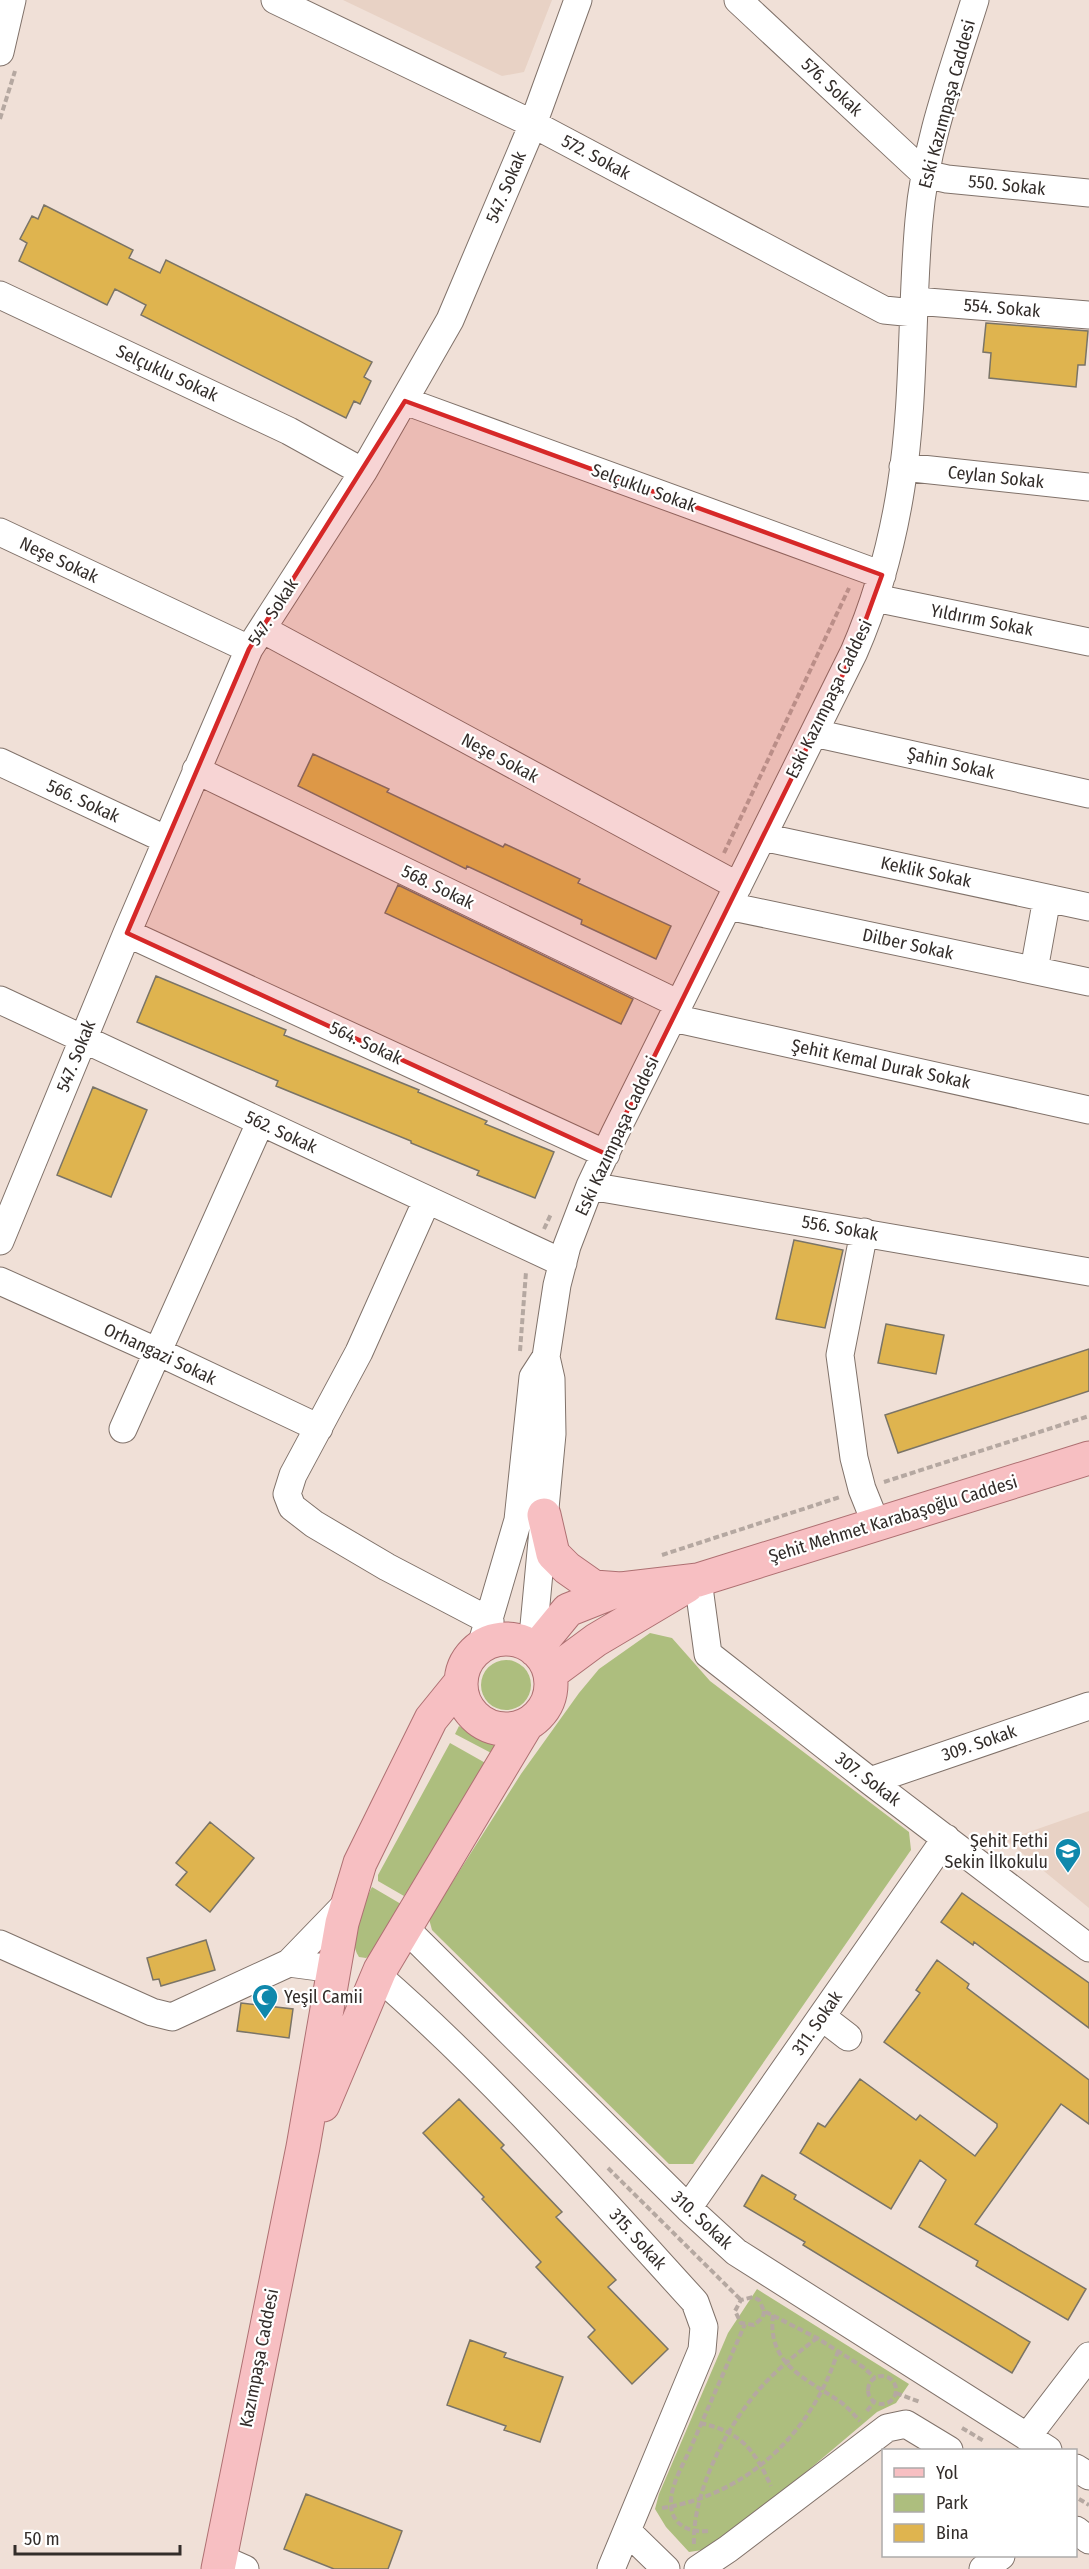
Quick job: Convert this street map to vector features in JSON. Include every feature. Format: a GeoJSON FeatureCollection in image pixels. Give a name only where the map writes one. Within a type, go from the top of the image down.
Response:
{"type":"FeatureCollection","features":[{"type":"Feature","properties":{"kind":"main road","name":"Şehit Mehmet Karabaşoğlu Caddesi"},"geometry":{"type":"LineString","coordinates":[[621,1589],[698,1580],[1089,1458]]}},
{"type":"Feature","properties":{"kind":"main road"},"geometry":{"type":"LineString","coordinates":[[544,1515],[553,1554],[567,1568],[594,1587],[621,1589]]}},
{"type":"Feature","properties":{"kind":"main road","name":"Şehit Mehmet Karabaşoğlu Caddesi"},"geometry":{"type":"LineString","coordinates":[[539,1657],[596,1640],[698,1580]]}},
{"type":"Feature","properties":{"kind":"main road"},"geometry":{"type":"LineString","coordinates":[[539,1657],[568,1610],[621,1589]]}},
{"type":"Feature","properties":{"kind":"main road"},"geometry":{"type":"LineString","coordinates":[[485,1634],[493,1641],[507,1639],[520,1641],[539,1657],[550,1689],[547,1702],[538,1715],[527,1724],[504,1729],[482,1722],[466,1705],[461,1682],[464,1668],[485,1634]]}},
{"type":"Feature","properties":{"kind":"main road","name":"Kazımpaşa Caddesi"},"geometry":{"type":"LineString","coordinates":[[228,2566],[342,1923],[360,1863],[431,1719],[461,1682]]}},
{"type":"Feature","properties":{"kind":"main road","name":"Kazımpaşa Caddesi"},"geometry":{"type":"LineString","coordinates":[[303,2147],[377,1975],[527,1724]]}},
{"type":"Feature","properties":{"kind":"main road"},"geometry":{"type":"LineString","coordinates":[[334,1969],[377,1975]]}},
{"type":"Feature","properties":{"kind":"street"},"geometry":{"type":"LineString","coordinates":[[0,52],[12,0]]}},
{"type":"Feature","properties":{"kind":"street","name":"572. Sokak"},"geometry":{"type":"LineString","coordinates":[[275,0],[533,124],[884,310],[915,307]]}},
{"type":"Feature","properties":{"kind":"street","name":"547. Sokak"},"geometry":{"type":"LineString","coordinates":[[2,1232],[196,770],[256,639],[363,472],[450,320],[533,124],[578,0]]}},
{"type":"Feature","properties":{"kind":"street","name":"576. Sokak"},"geometry":{"type":"LineString","coordinates":[[738,0],[925,174]]}},
{"type":"Feature","properties":{"kind":"street","name":"Eski Kazımpaşa Caddesi"},"geometry":{"type":"LineString","coordinates":[[539,1657],[544,1515],[552,1434],[551,1379],[546,1358],[557,1284],[590,1186],[676,1011],[726,889],[762,837],[854,652],[879,587],[890,543],[903,467],[919,218],[925,174],[975,0]]}},
{"type":"Feature","properties":{"kind":"street","name":"550. Sokak"},"geometry":{"type":"LineString","coordinates":[[925,174],[947,179],[1089,193]]}},
{"type":"Feature","properties":{"kind":"street","name":"Selçuklu Sokak"},"geometry":{"type":"LineString","coordinates":[[0,295],[289,431],[363,472]]}},
{"type":"Feature","properties":{"kind":"street","name":"554. Sokak"},"geometry":{"type":"LineString","coordinates":[[915,307],[1089,315]]}},
{"type":"Feature","properties":{"kind":"street","name":"Selçuklu Sokak"},"geometry":{"type":"LineString","coordinates":[[405,401],[857,566],[879,587]]}},
{"type":"Feature","properties":{"kind":"street","name":"Ceylan Sokak"},"geometry":{"type":"LineString","coordinates":[[903,467],[1089,487]]}},
{"type":"Feature","properties":{"kind":"street","name":"Neşe Sokak"},"geometry":{"type":"LineString","coordinates":[[0,532],[256,639],[726,889]]}},
{"type":"Feature","properties":{"kind":"street","name":"Yıldırım Sokak"},"geometry":{"type":"LineString","coordinates":[[879,587],[1089,642]]}},
{"type":"Feature","properties":{"kind":"street","name":"Şahin Sokak"},"geometry":{"type":"LineString","coordinates":[[814,733],[1089,794]]}},
{"type":"Feature","properties":{"kind":"street","name":"566. Sokak"},"geometry":{"type":"LineString","coordinates":[[0,762],[167,840]]}},
{"type":"Feature","properties":{"kind":"street","name":"568. Sokak"},"geometry":{"type":"LineString","coordinates":[[196,770],[676,1011]]}},
{"type":"Feature","properties":{"kind":"street","name":"Keklik Sokak"},"geometry":{"type":"LineString","coordinates":[[762,837],[1089,907]]}},
{"type":"Feature","properties":{"kind":"street","name":"Dilber Sokak"},"geometry":{"type":"LineString","coordinates":[[726,889],[1034,970],[1089,982]]}},
{"type":"Feature","properties":{"kind":"street"},"geometry":{"type":"LineString","coordinates":[[1034,970],[1047,898]]}},
{"type":"Feature","properties":{"kind":"street","name":"564. Sokak"},"geometry":{"type":"LineString","coordinates":[[127,933],[606,1154]]}},
{"type":"Feature","properties":{"kind":"street","name":"562. Sokak"},"geometry":{"type":"LineString","coordinates":[[0,1000],[563,1263]]}},
{"type":"Feature","properties":{"kind":"street","name":"Şehit Kemal Durak Sokak"},"geometry":{"type":"LineString","coordinates":[[676,1011],[1089,1110]]}},
{"type":"Feature","properties":{"kind":"street"},"geometry":{"type":"LineString","coordinates":[[123,1430],[156,1351],[260,1123]]}},
{"type":"Feature","properties":{"kind":"street","name":"556. Sokak"},"geometry":{"type":"LineString","coordinates":[[590,1186],[1089,1272]]}},
{"type":"Feature","properties":{"kind":"street"},"geometry":{"type":"LineString","coordinates":[[427,1200],[359,1352],[293,1475],[287,1494],[292,1507],[314,1524],[387,1567],[485,1634]]}},
{"type":"Feature","properties":{"kind":"street"},"geometry":{"type":"LineString","coordinates":[[864,1232],[840,1355],[854,1458],[862,1489],[876,1524]]}},
{"type":"Feature","properties":{"kind":"street","name":"Orhangazi Sokak"},"geometry":{"type":"LineString","coordinates":[[0,1281],[319,1428]]}},
{"type":"Feature","properties":{"kind":"street","name":"Eski Kazımpaşa Caddesi"},"geometry":{"type":"LineString","coordinates":[[485,1634],[518,1520],[533,1377],[546,1358]]}},
{"type":"Feature","properties":{"kind":"street","name":"307. Sokak"},"geometry":{"type":"LineString","coordinates":[[698,1580],[708,1654],[1089,1948]]}},
{"type":"Feature","properties":{"kind":"street","name":"309. Sokak"},"geometry":{"type":"LineString","coordinates":[[870,1781],[1089,1706]]}},
{"type":"Feature","properties":{"kind":"street","name":"311. Sokak"},"geometry":{"type":"LineString","coordinates":[[688,2208],[946,1838]]}},
{"type":"Feature","properties":{"kind":"street"},"geometry":{"type":"LineString","coordinates":[[0,1944],[152,2012],[172,2017],[288,1964],[349,1901]]}},
{"type":"Feature","properties":{"kind":"street","name":"310. Sokak"},"geometry":{"type":"LineString","coordinates":[[405,1928],[688,2208],[736,2252],[1038,2444]]}},
{"type":"Feature","properties":{"kind":"street"},"geometry":{"type":"LineString","coordinates":[[288,1964],[334,1969]]}},
{"type":"Feature","properties":{"kind":"street","name":"315. Sokak"},"geometry":{"type":"LineString","coordinates":[[377,1975],[423,2015],[563,2156],[695,2302],[704,2327],[702,2350],[611,2569]]}},
{"type":"Feature","properties":{"kind":"street"},"geometry":{"type":"LineString","coordinates":[[822,2017],[848,2037]]}},
{"type":"Feature","properties":{"kind":"street"},"geometry":{"type":"LineString","coordinates":[[1038,2444],[1089,2356]]}},
{"type":"Feature","properties":{"kind":"street"},"geometry":{"type":"LineString","coordinates":[[696,2560],[728,2549],[771,2497],[862,2428],[887,2428],[906,2424],[946,2449]]}},
{"type":"Feature","properties":{"kind":"street"},"geometry":{"type":"LineString","coordinates":[[631,2521],[666,2569]]}},
{"type":"Feature","properties":{"kind":"street"},"geometry":{"type":"LineString","coordinates":[[1077,2531],[1089,2540]]}},
{"type":"Feature","properties":{"kind":"street"},"geometry":{"type":"LineString","coordinates":[[983,2569],[1000,2557]]}},
{"type":"Feature","properties":{"kind":"path"},"geometry":{"type":"LineString","coordinates":[[726,889],[844,603],[857,566]]}},
{"type":"Feature","properties":{"kind":"path"},"geometry":{"type":"LineString","coordinates":[[520,1352],[526,1271],[552,1211]]}},
{"type":"Feature","properties":{"kind":"path"},"geometry":{"type":"LineString","coordinates":[[658,1556],[1089,1416]]}},
{"type":"Feature","properties":{"kind":"path"},"geometry":{"type":"LineString","coordinates":[[753,2297],[763,2304],[764,2311],[759,2322],[753,2325],[745,2324],[737,2318],[735,2312],[741,2300],[753,2297]]}},
{"type":"Feature","properties":{"kind":"path"},"geometry":{"type":"LineString","coordinates":[[764,2311],[817,2338],[875,2378]]}},
{"type":"Feature","properties":{"kind":"path"},"geometry":{"type":"LineString","coordinates":[[773,2315],[771,2328],[785,2363],[798,2376],[842,2403],[862,2428],[874,2403]]}},
{"type":"Feature","properties":{"kind":"path"},"geometry":{"type":"LineString","coordinates":[[716,2527],[708,2532],[682,2527],[676,2520],[671,2506],[674,2488],[745,2324]]}},
{"type":"Feature","properties":{"kind":"path"},"geometry":{"type":"LineString","coordinates":[[696,2560],[694,2531],[701,2498],[710,2472],[729,2432],[764,2384],[785,2363],[817,2338]]}},
{"type":"Feature","properties":{"kind":"path"},"geometry":{"type":"LineString","coordinates":[[631,2521],[732,2486],[762,2466],[800,2428],[822,2391],[838,2351]]}},
{"type":"Feature","properties":{"kind":"path"},"geometry":{"type":"LineString","coordinates":[[881,2376],[892,2381],[896,2393],[888,2403],[882,2405],[874,2403],[867,2388],[875,2378],[881,2376]]}},
{"type":"Feature","properties":{"kind":"path"},"geometry":{"type":"LineString","coordinates":[[672,2421],[702,2423],[729,2432],[744,2442],[762,2466],[771,2497]]}},
{"type":"Feature","properties":{"kind":"path"},"geometry":{"type":"LineString","coordinates":[[771,2497],[781,2480]]}},
{"type":"Feature","properties":{"kind":"highlighted area"},"geometry":{"type":"Polygon","coordinates":[[[405,401],[882,575],[854,652],[606,1154],[127,933],[249,649],[405,401]]]}},
{"type":"Feature","properties":{"kind":"shaded area"},"geometry":{"type":"Polygon","coordinates":[[[343,0],[552,0],[524,72],[502,76],[343,0]]]}},
{"type":"Feature","properties":{"kind":"shaded area","name":"Şehit Fethi Sekin İlkokulu"},"geometry":{"type":"Polygon","coordinates":[[[1089,1811],[1089,1908],[1006,1840],[1089,1811]]]}},
{"type":"Feature","properties":{"kind":"green space"},"geometry":{"type":"Polygon","coordinates":[[[650,1633],[672,1638],[710,1681],[909,1832],[911,1850],[693,2164],[669,2164],[432,1930],[429,1919],[521,1774],[579,1693],[599,1669],[650,1633]]]}},
{"type":"Feature","properties":{"kind":"green space"},"geometry":{"type":"Polygon","coordinates":[[[506,1660],[524,1667],[531,1685],[524,1703],[506,1710],[488,1703],[481,1685],[488,1667],[506,1660]]]}},
{"type":"Feature","properties":{"kind":"green space"},"geometry":{"type":"Polygon","coordinates":[[[459,1726],[474,1736],[501,1745],[495,1755],[455,1734],[459,1726]]]}},
{"type":"Feature","properties":{"kind":"green space"},"geometry":{"type":"Polygon","coordinates":[[[450,1743],[489,1765],[404,1896],[378,1881],[378,1875],[450,1743]]]}},
{"type":"Feature","properties":{"kind":"green space"},"geometry":{"type":"Polygon","coordinates":[[[372,1887],[401,1904],[373,1953],[366,1958],[359,1957],[354,1941],[357,1922],[372,1887]]]}},
{"type":"Feature","properties":{"kind":"green space"},"geometry":{"type":"Polygon","coordinates":[[[757,2289],[909,2384],[896,2403],[877,2412],[716,2548],[689,2552],[666,2527],[655,2509],[659,2494],[728,2333],[757,2289]]]}},
{"type":"Feature","properties":{"kind":"building"},"geometry":{"type":"Polygon","coordinates":[[[44,205],[133,250],[129,258],[160,273],[166,260],[372,362],[364,377],[371,381],[360,404],[354,401],[346,418],[141,315],[146,305],[115,289],[107,305],[19,261],[27,243],[20,239],[32,216],[38,219],[44,205]]]}},
{"type":"Feature","properties":{"kind":"building"},"geometry":{"type":"Polygon","coordinates":[[[986,323],[1088,331],[1085,365],[1078,365],[1076,387],[989,378],[991,353],[983,352],[986,323]]]}},
{"type":"Feature","properties":{"kind":"building"},"geometry":{"type":"Polygon","coordinates":[[[313,754],[389,789],[387,792],[503,847],[505,844],[580,879],[578,883],[671,926],[656,959],[581,924],[582,920],[467,866],[466,869],[298,786],[313,754]]]}},
{"type":"Feature","properties":{"kind":"building"},"geometry":{"type":"Polygon","coordinates":[[[398,885],[633,999],[621,1024],[385,913],[398,885]]]}},
{"type":"Feature","properties":{"kind":"building"},"geometry":{"type":"Polygon","coordinates":[[[156,976],[286,1030],[284,1035],[419,1090],[418,1092],[487,1121],[485,1124],[554,1152],[535,1198],[477,1175],[479,1171],[411,1143],[411,1141],[276,1086],[278,1081],[137,1022],[156,976]]]}},
{"type":"Feature","properties":{"kind":"building"},"geometry":{"type":"Polygon","coordinates":[[[93,1087],[147,1110],[111,1197],[57,1175],[93,1087]]]}},
{"type":"Feature","properties":{"kind":"building"},"geometry":{"type":"Polygon","coordinates":[[[794,1240],[843,1250],[825,1328],[776,1319],[794,1240]]]}},
{"type":"Feature","properties":{"kind":"building"},"geometry":{"type":"Polygon","coordinates":[[[886,1324],[944,1335],[936,1374],[878,1363],[886,1324]]]}},
{"type":"Feature","properties":{"kind":"building"},"geometry":{"type":"Polygon","coordinates":[[[1089,1349],[1089,1391],[898,1453],[885,1415],[1089,1349]]]}},
{"type":"Feature","properties":{"kind":"building"},"geometry":{"type":"Polygon","coordinates":[[[210,1822],[254,1858],[210,1912],[176,1885],[187,1872],[176,1863],[210,1822]]]}},
{"type":"Feature","properties":{"kind":"building"},"geometry":{"type":"Polygon","coordinates":[[[962,1893],[1089,1983],[1089,2028],[974,1942],[973,1945],[941,1922],[962,1893]]]}},
{"type":"Feature","properties":{"kind":"building"},"geometry":{"type":"Polygon","coordinates":[[[206,1940],[215,1970],[161,1986],[159,1979],[153,1980],[147,1958],[206,1940]]]}},
{"type":"Feature","properties":{"kind":"building"},"geometry":{"type":"Polygon","coordinates":[[[937,1960],[969,1984],[967,1988],[1089,2080],[1089,2124],[1061,2104],[975,2224],[1086,2289],[1068,2320],[976,2266],[978,2261],[919,2227],[946,2180],[920,2160],[891,2209],[800,2153],[818,2123],[825,2127],[860,2079],[916,2120],[920,2115],[975,2156],[997,2127],[997,2124],[884,2042],[920,1993],[916,1990],[937,1960]]]}},
{"type":"Feature","properties":{"kind":"building","name":"Yeşil Camii"},"geometry":{"type":"Polygon","coordinates":[[[241,2003],[293,2009],[289,2038],[237,2031],[241,2003]]]}},
{"type":"Feature","properties":{"kind":"building"},"geometry":{"type":"Polygon","coordinates":[[[459,2099],[504,2145],[501,2148],[562,2212],[556,2217],[616,2280],[608,2287],[668,2349],[632,2384],[588,2337],[595,2330],[536,2267],[541,2262],[482,2199],[484,2197],[423,2133],[459,2099]]]}},
{"type":"Feature","properties":{"kind":"building"},"geometry":{"type":"Polygon","coordinates":[[[762,2175],[796,2195],[794,2199],[1030,2342],[1012,2373],[803,2245],[805,2242],[744,2206],[762,2175]]]}},
{"type":"Feature","properties":{"kind":"building"},"geometry":{"type":"Polygon","coordinates":[[[470,2340],[506,2353],[504,2357],[563,2377],[540,2442],[504,2430],[506,2426],[447,2405],[470,2340]]]}},
{"type":"Feature","properties":{"kind":"building"},"geometry":{"type":"Polygon","coordinates":[[[306,2494],[402,2531],[388,2569],[334,2569],[284,2549],[306,2494]]]}},
{"type":"Feature","properties":{"kind":"place","name":"Şehit Fethi Sekin İlkokulu"},"geometry":{"type":"Point","coordinates":[1068,1874]}},
{"type":"Feature","properties":{"kind":"place","name":"Yeşil Camii"},"geometry":{"type":"Point","coordinates":[265,2020]}}]}
